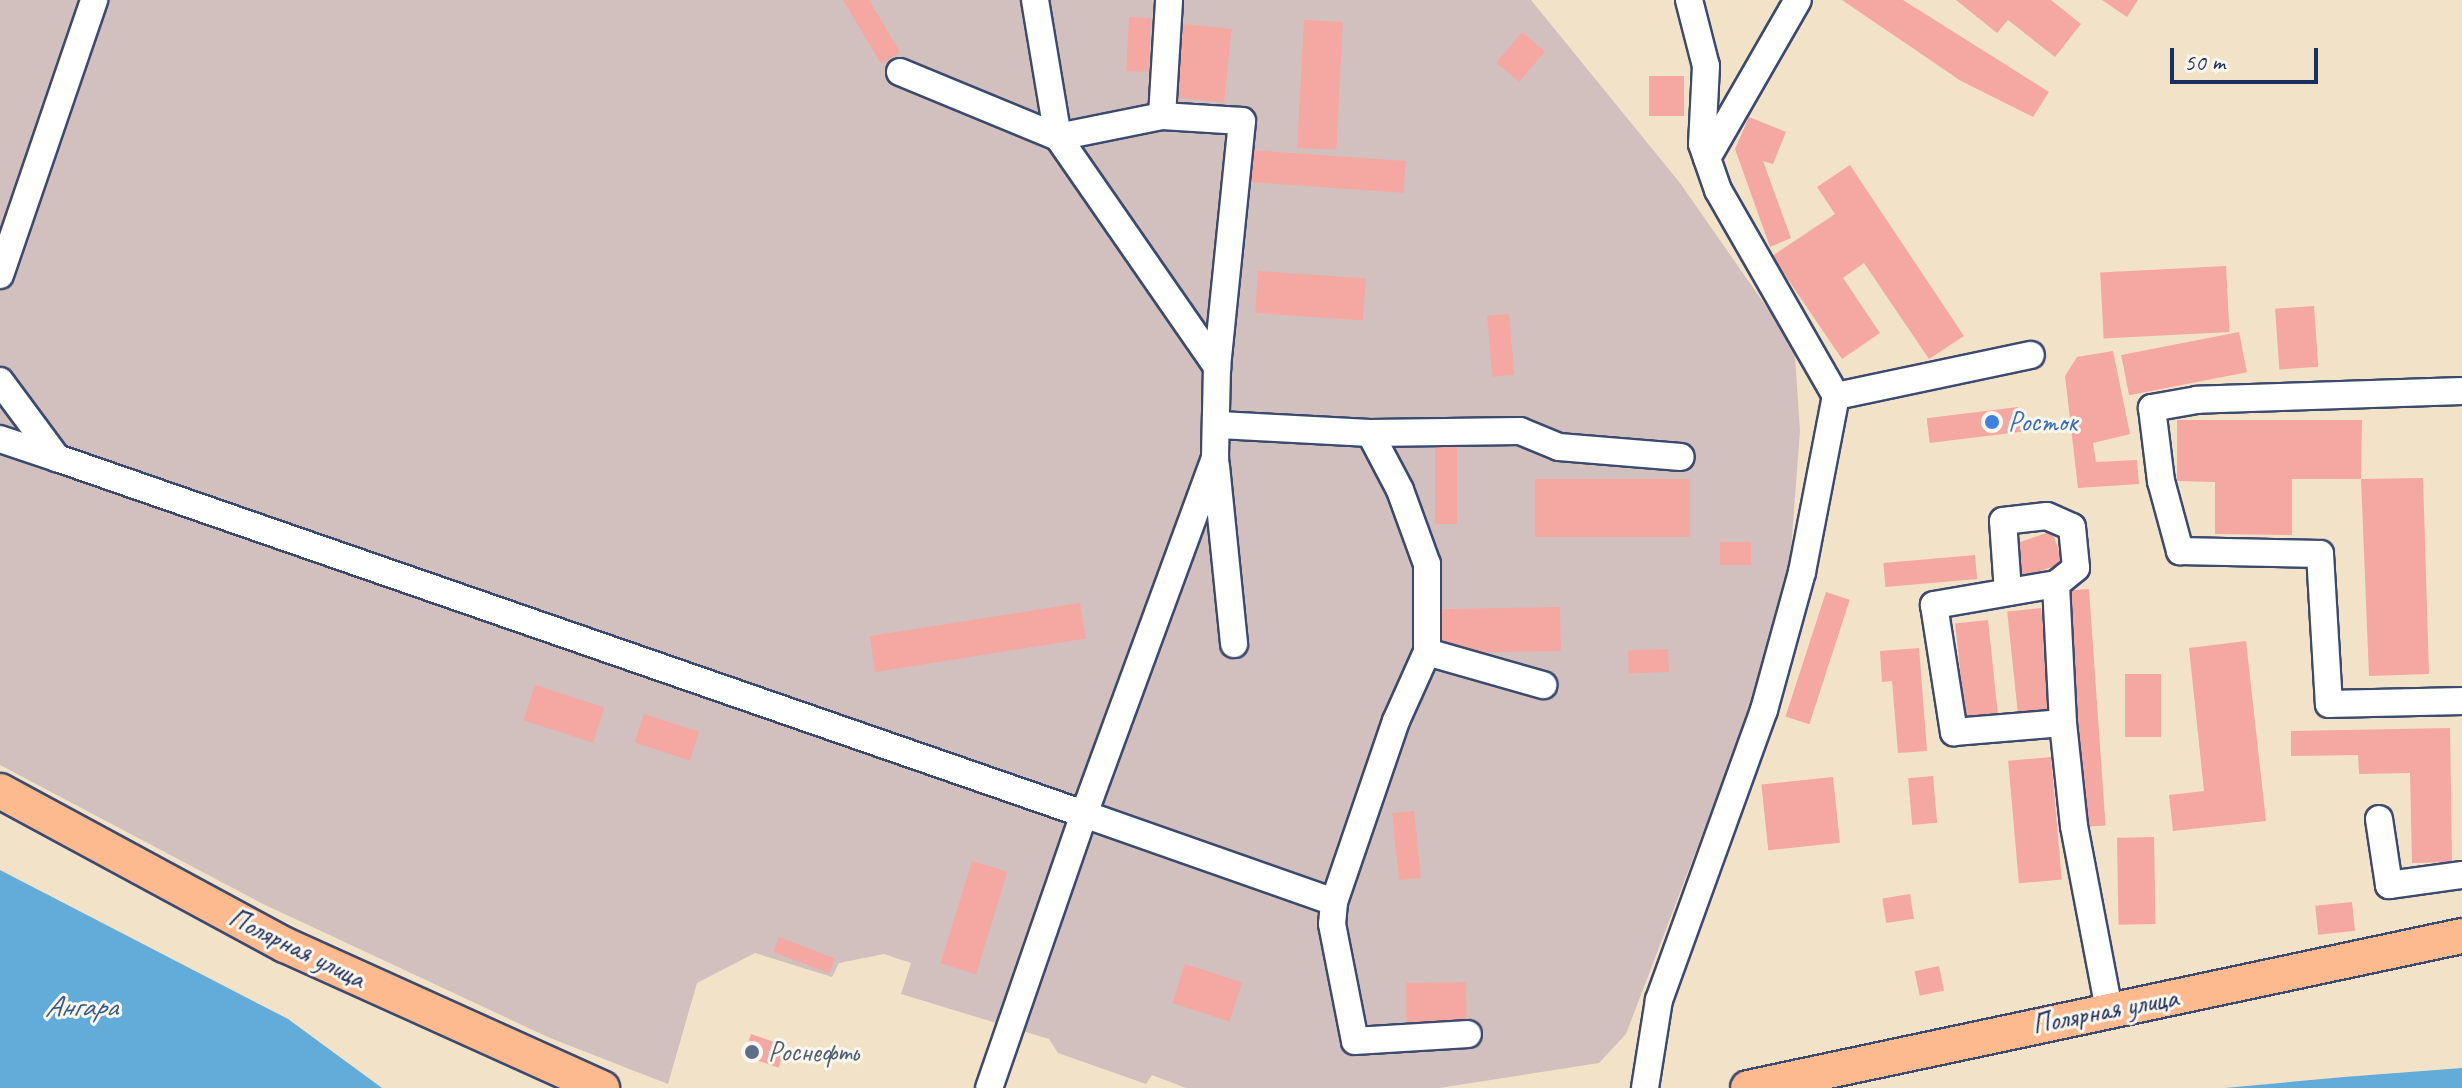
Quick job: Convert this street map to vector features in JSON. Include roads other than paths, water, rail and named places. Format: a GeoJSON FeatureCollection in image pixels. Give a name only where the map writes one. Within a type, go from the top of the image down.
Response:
{"type":"FeatureCollection","features":[{"type":"Feature","properties":{"kind":"main road","name":"Полярная улица"},"geometry":{"type":"LineString","coordinates":[[0,791],[285,945],[602,1088]]}},
{"type":"Feature","properties":{"kind":"main road","name":"Полярная улица"},"geometry":{"type":"LineString","coordinates":[[1748,1088],[2462,936]]}},
{"type":"Feature","properties":{"kind":"lane"},"geometry":{"type":"LineString","coordinates":[[0,275],[94,0]]}},
{"type":"Feature","properties":{"kind":"lane"},"geometry":{"type":"LineString","coordinates":[[1035,0],[1058,137],[1217,367]]}},
{"type":"Feature","properties":{"kind":"lane"},"geometry":{"type":"LineString","coordinates":[[1162,116],[1169,0]]}},
{"type":"Feature","properties":{"kind":"lane"},"geometry":{"type":"LineString","coordinates":[[1645,1088],[1659,1000],[1764,710],[1798,588],[1836,396],[1718,190],[1702,144],[1706,66],[1689,0]]}},
{"type":"Feature","properties":{"kind":"lane"},"geometry":{"type":"LineString","coordinates":[[1707,158],[1798,0]]}},
{"type":"Feature","properties":{"kind":"lane"},"geometry":{"type":"LineString","coordinates":[[900,72],[1058,137],[1162,116],[1242,121],[1217,367],[1219,425],[1215,458],[1234,644]]}},
{"type":"Feature","properties":{"kind":"lane"},"geometry":{"type":"LineString","coordinates":[[1836,396],[2031,355]]}},
{"type":"Feature","properties":{"kind":"lane"},"geometry":{"type":"LineString","coordinates":[[0,381],[57,458]]}},
{"type":"Feature","properties":{"kind":"lane"},"geometry":{"type":"LineString","coordinates":[[2462,391],[2197,400],[2152,408],[2161,481],[2180,551],[2320,554],[2329,704],[2462,701]]}},
{"type":"Feature","properties":{"kind":"lane"},"geometry":{"type":"LineString","coordinates":[[1219,425],[1370,433],[1520,431],[1559,447],[1681,457]]}},
{"type":"Feature","properties":{"kind":"lane"},"geometry":{"type":"LineString","coordinates":[[1370,433],[1400,490],[1427,564],[1427,652],[1396,721],[1334,902],[1332,924],[1355,1041],[1468,1034]]}},
{"type":"Feature","properties":{"kind":"lane"},"geometry":{"type":"LineString","coordinates":[[0,439],[1334,902]]}},
{"type":"Feature","properties":{"kind":"lane"},"geometry":{"type":"LineString","coordinates":[[989,1088],[1084,814],[1215,458]]}},
{"type":"Feature","properties":{"kind":"lane"},"geometry":{"type":"LineString","coordinates":[[2008,592],[2003,521],[2047,516],[2072,527],[2076,568],[2056,584],[1934,605],[1954,732],[2063,723]]}},
{"type":"Feature","properties":{"kind":"lane"},"geometry":{"type":"LineString","coordinates":[[2056,584],[2063,723],[2074,826],[2109,1010]]}},
{"type":"Feature","properties":{"kind":"lane"},"geometry":{"type":"LineString","coordinates":[[1427,652],[1543,685]]}},
{"type":"Feature","properties":{"kind":"lane"},"geometry":{"type":"LineString","coordinates":[[2379,819],[2389,885],[2462,875]]}},
{"type":"Feature","properties":{"kind":"water","name":"Ангара"},"geometry":{"type":"Polygon","coordinates":[[[0,870],[288,1019],[382,1088],[0,1088],[0,870]]]}},
{"type":"Feature","properties":{"kind":"water"},"geometry":{"type":"Polygon","coordinates":[[[2462,1068],[2462,1088],[2225,1088],[2344,1077],[2462,1068]]]}},
{"type":"Feature","properties":{"kind":"place","name":"Росток"},"geometry":{"type":"Point","coordinates":[1992,422]}},
{"type":"Feature","properties":{"kind":"place","name":"Роснефть"},"geometry":{"type":"Point","coordinates":[752,1052]}}]}
